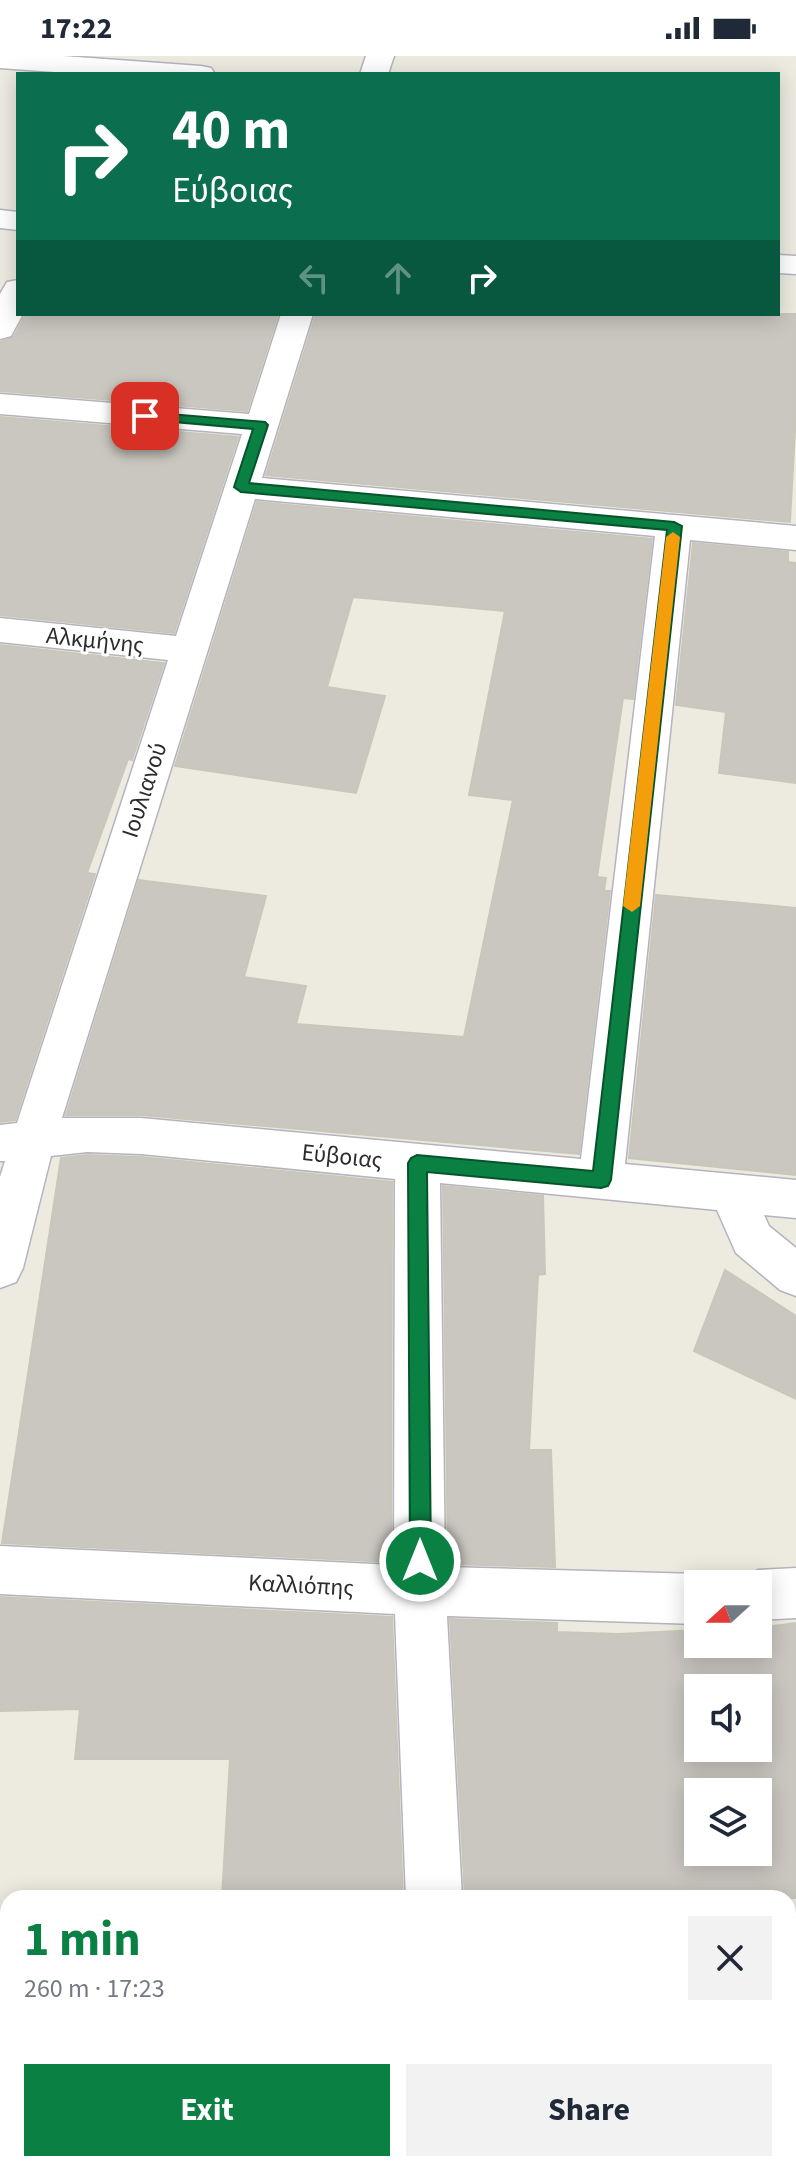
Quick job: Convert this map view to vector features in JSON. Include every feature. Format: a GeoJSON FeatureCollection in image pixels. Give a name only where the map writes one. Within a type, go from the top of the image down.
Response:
{"type":"FeatureCollection","features":[{"type":"Feature","properties":{"kind":"street"},"geometry":{"type":"LineString","coordinates":[[0,60],[180,72]]}},
{"type":"Feature","properties":{"kind":"street"},"geometry":{"type":"LineString","coordinates":[[0,329],[16,293]]}},
{"type":"Feature","properties":{"kind":"street","name":"Ιουλιανού"},"geometry":{"type":"LineString","coordinates":[[0,1268],[13,1210],[17,1141],[189,650],[296,316]]}},
{"type":"Feature","properties":{"kind":"street"},"geometry":{"type":"LineString","coordinates":[[0,404],[261,425]]}},
{"type":"Feature","properties":{"kind":"street"},"geometry":{"type":"LineString","coordinates":[[241,487],[796,538]]}},
{"type":"Feature","properties":{"kind":"street"},"geometry":{"type":"LineString","coordinates":[[601,1180],[674,526]]}},
{"type":"Feature","properties":{"kind":"street","name":"Αλκμήνης"},"geometry":{"type":"LineString","coordinates":[[0,630],[189,650]]}},
{"type":"Feature","properties":{"kind":"street","name":"Εύβοιας"},"geometry":{"type":"LineString","coordinates":[[17,1141],[87,1134],[141,1136],[796,1199]]}},
{"type":"Feature","properties":{"kind":"street"},"geometry":{"type":"LineString","coordinates":[[417,1163],[420,1591],[434,1890]]}},
{"type":"Feature","properties":{"kind":"street"},"geometry":{"type":"LineString","coordinates":[[732,1193],[752,1239],[796,1276]]}},
{"type":"Feature","properties":{"kind":"street","name":"Καλλιόπης"},"geometry":{"type":"LineString","coordinates":[[0,1570],[420,1591],[684,1599]]}},
{"type":"Feature","properties":{"kind":"street"},"geometry":{"type":"LineString","coordinates":[[772,1594],[796,1593]]}},
{"type":"Feature","properties":{"kind":"building"},"geometry":{"type":"Polygon","coordinates":[[[796,314],[796,412],[790,522],[266,475],[315,316],[796,314]]]}},
{"type":"Feature","properties":{"kind":"building"},"geometry":{"type":"Polygon","coordinates":[[[25,316],[277,316],[247,411],[0,391],[0,342],[14,337],[25,316]]]}},
{"type":"Feature","properties":{"kind":"building"},"geometry":{"type":"Polygon","coordinates":[[[0,417],[238,437],[174,633],[0,615],[0,417]]]}},
{"type":"Feature","properties":{"kind":"building"},"geometry":{"type":"Polygon","coordinates":[[[257,502],[652,539],[633,699],[623,698],[597,877],[606,878],[604,891],[610,891],[579,1154],[141,1115],[66,1115],[139,880],[266,896],[244,977],[306,986],[296,1024],[464,1037],[513,800],[469,795],[505,611],[353,597],[327,687],[385,696],[356,793],[175,766],[257,502]]]}},
{"type":"Feature","properties":{"kind":"building"},"geometry":{"type":"Polygon","coordinates":[[[693,543],[788,552],[788,562],[796,563],[796,783],[719,773],[726,712],[676,705],[693,543]]]}},
{"type":"Feature","properties":{"kind":"building"},"geometry":{"type":"Polygon","coordinates":[[[0,645],[164,663],[132,760],[128,759],[87,873],[95,874],[15,1120],[0,1122],[0,645]]]}},
{"type":"Feature","properties":{"kind":"building"},"geometry":{"type":"Polygon","coordinates":[[[656,895],[796,908],[796,1175],[629,1158],[656,895]]]}},
{"type":"Feature","properties":{"kind":"building"},"geometry":{"type":"Polygon","coordinates":[[[87,1155],[141,1157],[392,1182],[391,1562],[2,1543],[61,1158],[87,1155]]]}},
{"type":"Feature","properties":{"kind":"building"},"geometry":{"type":"Polygon","coordinates":[[[443,1186],[543,1196],[545,1274],[538,1275],[529,1450],[551,1450],[555,1567],[448,1564],[443,1186]]]}},
{"type":"Feature","properties":{"kind":"building"},"geometry":{"type":"Polygon","coordinates":[[[725,1270],[796,1316],[796,1399],[694,1351],[725,1270]]]}},
{"type":"Feature","properties":{"kind":"building"},"geometry":{"type":"Polygon","coordinates":[[[0,1597],[392,1617],[403,1890],[222,1890],[230,1759],[75,1759],[80,1709],[0,1711],[0,1597]]]}},
{"type":"Feature","properties":{"kind":"building"},"geometry":{"type":"Polygon","coordinates":[[[450,1619],[557,1623],[557,1632],[619,1634],[684,1631],[684,1658],[772,1658],[772,1626],[796,1623],[796,1890],[465,1890],[450,1619]]]}},
{"type":"Feature","properties":{"kind":"slow traffic"},"geometry":{"type":"LineString","coordinates":[[632,906],[673,537]]}},
{"type":"Feature","properties":{"kind":"route"},"geometry":{"type":"LineString","coordinates":[[145,416],[261,425],[241,487],[674,526],[601,1180],[417,1163],[420,1561]]}}]}
